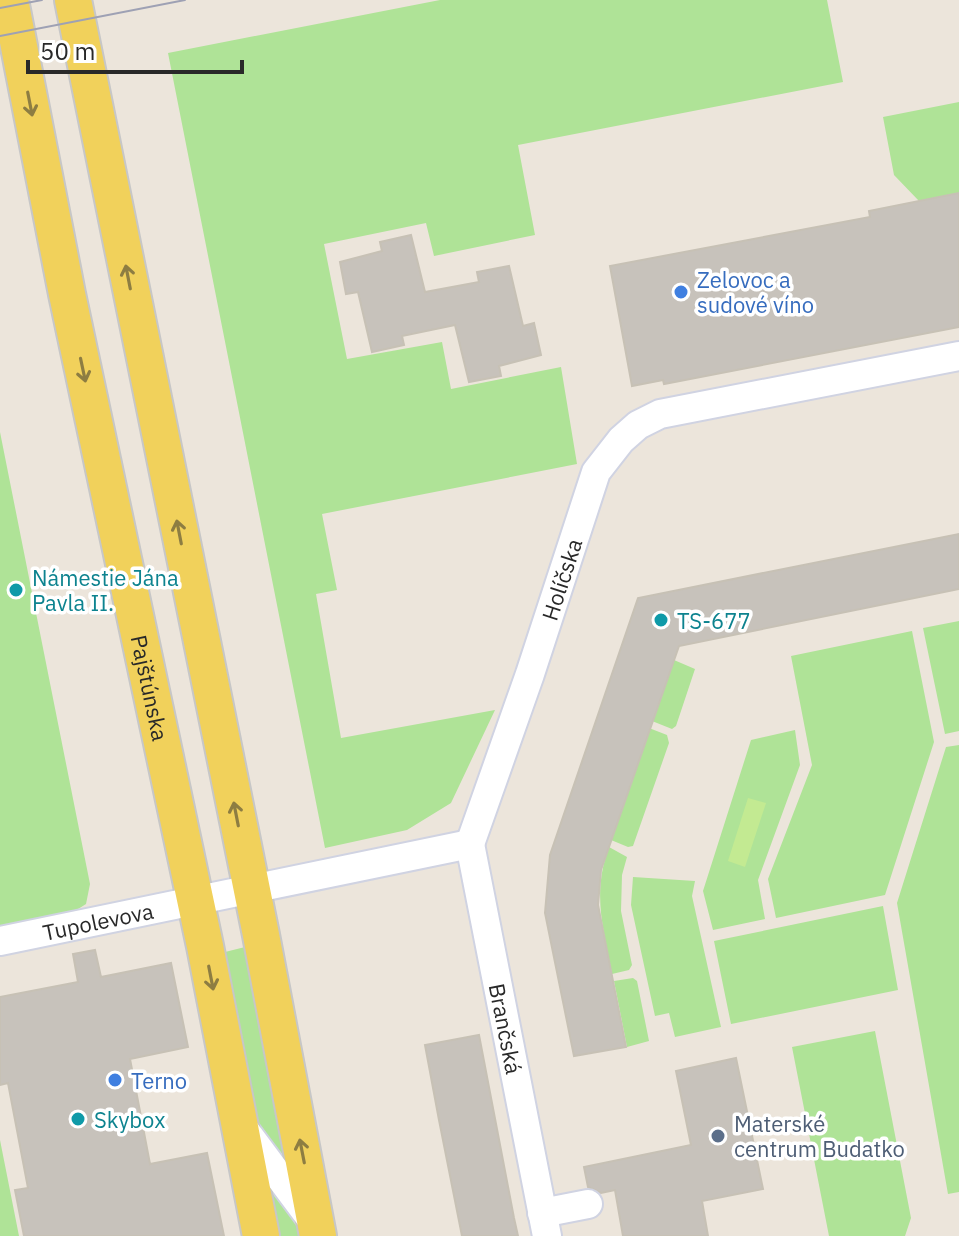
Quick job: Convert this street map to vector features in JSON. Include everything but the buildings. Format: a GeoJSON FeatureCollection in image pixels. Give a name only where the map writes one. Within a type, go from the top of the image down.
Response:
{"type":"FeatureCollection","features":[{"type":"Feature","properties":{"kind":"main road","name":"Pajštúnska"},"geometry":{"type":"LineString","coordinates":[[10,0],[67,294],[195,902],[261,1236]]}},
{"type":"Feature","properties":{"kind":"main road"},"geometry":{"type":"LineString","coordinates":[[73,0],[252,890],[317,1232]]}},
{"type":"Feature","properties":{"kind":"street","name":"Holíčska"},"geometry":{"type":"LineString","coordinates":[[470,844],[535,660],[596,472],[621,440],[638,425],[660,414],[959,356]]}},
{"type":"Feature","properties":{"kind":"street"},"geometry":{"type":"LineString","coordinates":[[252,890],[470,844]]}},
{"type":"Feature","properties":{"kind":"street","name":"Brančská"},"geometry":{"type":"LineString","coordinates":[[470,844],[544,1224],[588,1204]]}},
{"type":"Feature","properties":{"kind":"street","name":"Tupolevova"},"geometry":{"type":"LineString","coordinates":[[0,941],[252,890]]}},
{"type":"Feature","properties":{"kind":"street"},"geometry":{"type":"LineString","coordinates":[[239,1122],[317,1232]]}},
{"type":"Feature","properties":{"kind":"green space"},"geometry":{"type":"Polygon","coordinates":[[[440,0],[827,0],[843,82],[518,145],[535,235],[434,256],[426,223],[324,244],[347,359],[442,342],[451,389],[561,367],[577,464],[322,514],[337,590],[316,594],[341,738],[495,710],[451,803],[407,830],[325,848],[168,53],[440,0]]]}},
{"type":"Feature","properties":{"kind":"green space"},"geometry":{"type":"Polygon","coordinates":[[[959,102],[959,193],[919,201],[894,175],[883,117],[959,102]]]}},
{"type":"Feature","properties":{"kind":"green space","name":"Námestie Jána Pavla II."},"geometry":{"type":"Polygon","coordinates":[[[0,432],[90,884],[86,904],[67,916],[0,927],[0,432]]]}},
{"type":"Feature","properties":{"kind":"green space"},"geometry":{"type":"Polygon","coordinates":[[[959,621],[959,731],[945,734],[923,628],[959,621]]]}},
{"type":"Feature","properties":{"kind":"green space"},"geometry":{"type":"Polygon","coordinates":[[[912,631],[934,742],[885,895],[776,918],[768,879],[812,765],[791,656],[912,631]]]}},
{"type":"Feature","properties":{"kind":"green space"},"geometry":{"type":"Polygon","coordinates":[[[674,660],[695,669],[676,726],[672,729],[652,721],[674,660]]]}},
{"type":"Feature","properties":{"kind":"green space"},"geometry":{"type":"Polygon","coordinates":[[[649,728],[667,735],[669,743],[633,846],[628,847],[611,840],[649,728]]]}},
{"type":"Feature","properties":{"kind":"green space"},"geometry":{"type":"Polygon","coordinates":[[[795,730],[800,765],[758,880],[765,919],[713,930],[703,891],[751,740],[795,730]]]}},
{"type":"Feature","properties":{"kind":"green space"},"geometry":{"type":"Polygon","coordinates":[[[959,745],[959,1192],[948,1194],[897,903],[946,747],[959,745]]]}},
{"type":"Feature","properties":{"kind":"green space"},"geometry":{"type":"Polygon","coordinates":[[[748,798],[766,803],[745,867],[728,861],[748,798]]]}},
{"type":"Feature","properties":{"kind":"green space"},"geometry":{"type":"Polygon","coordinates":[[[609,847],[627,857],[622,875],[621,911],[632,965],[629,970],[612,974],[600,895],[609,847]]]}},
{"type":"Feature","properties":{"kind":"green space"},"geometry":{"type":"Polygon","coordinates":[[[633,877],[695,881],[692,896],[721,1027],[675,1037],[669,1013],[655,1016],[631,905],[633,877]]]}},
{"type":"Feature","properties":{"kind":"green space"},"geometry":{"type":"Polygon","coordinates":[[[883,906],[898,990],[731,1024],[714,941],[883,906]]]}},
{"type":"Feature","properties":{"kind":"green space"},"geometry":{"type":"Polygon","coordinates":[[[245,947],[301,1236],[280,1236],[225,952],[245,947]]]}},
{"type":"Feature","properties":{"kind":"green space"},"geometry":{"type":"Polygon","coordinates":[[[633,978],[637,981],[649,1041],[627,1047],[614,981],[633,978]]]}},
{"type":"Feature","properties":{"kind":"green space"},"geometry":{"type":"Polygon","coordinates":[[[875,1031],[911,1218],[905,1236],[829,1236],[792,1047],[875,1031]]]}},
{"type":"Feature","properties":{"kind":"green space"},"geometry":{"type":"Polygon","coordinates":[[[0,1140],[19,1236],[0,1236],[0,1140]]]}},
{"type":"Feature","properties":{"kind":"tram line"},"geometry":{"type":"LineString","coordinates":[[0,8],[42,0]]}},
{"type":"Feature","properties":{"kind":"tram line"},"geometry":{"type":"LineString","coordinates":[[0,36],[185,0]]}},
{"type":"Feature","properties":{"kind":"place","name":"Zelovoc a sudové víno"},"geometry":{"type":"Point","coordinates":[681,292]}},
{"type":"Feature","properties":{"kind":"place","name":"Námestie Jána Pavla II."},"geometry":{"type":"Point","coordinates":[16,590]}},
{"type":"Feature","properties":{"kind":"place","name":"TS-677"},"geometry":{"type":"Point","coordinates":[661,620]}},
{"type":"Feature","properties":{"kind":"place","name":"Terno"},"geometry":{"type":"Point","coordinates":[115,1080]}},
{"type":"Feature","properties":{"kind":"place","name":"Skybox"},"geometry":{"type":"Point","coordinates":[78,1119]}},
{"type":"Feature","properties":{"kind":"place","name":"Materské centrum Budatko"},"geometry":{"type":"Point","coordinates":[718,1136]}}]}
